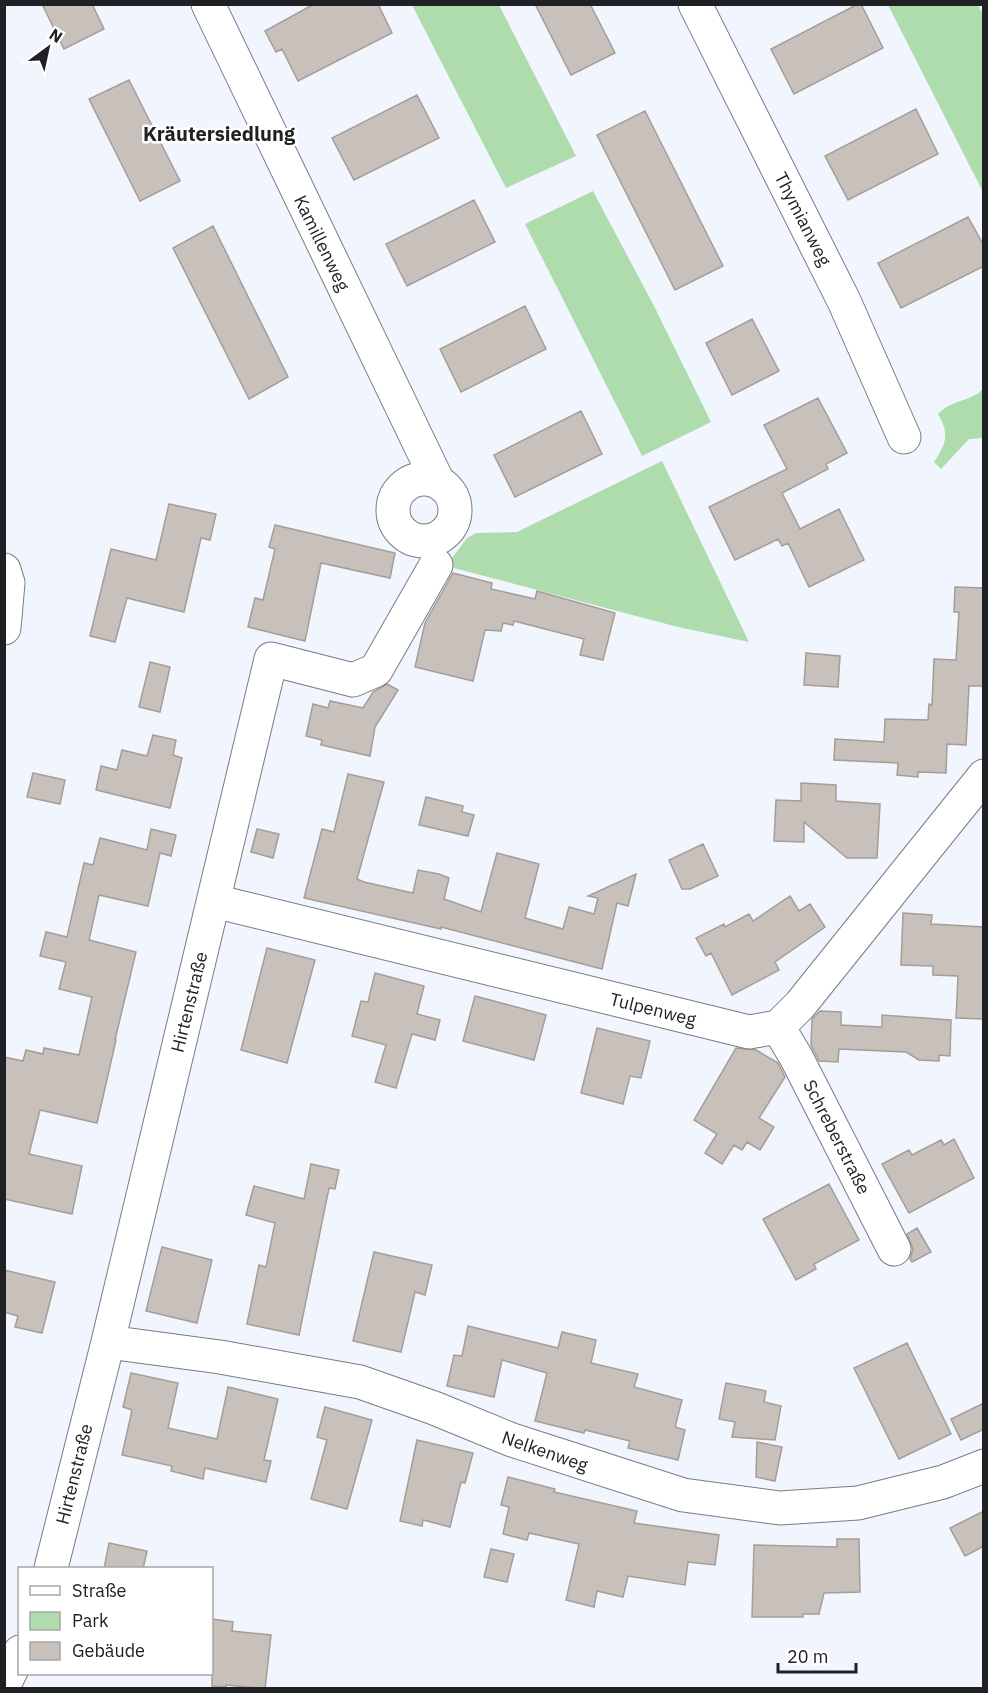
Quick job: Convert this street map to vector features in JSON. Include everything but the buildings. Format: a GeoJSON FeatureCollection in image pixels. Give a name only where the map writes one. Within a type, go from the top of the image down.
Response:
{"type":"FeatureCollection","features":[{"type":"Feature","properties":{"kind":"street","name":"Kamillenweg"},"geometry":{"type":"LineString","coordinates":[[208,4],[438,482]]}},
{"type":"Feature","properties":{"kind":"street","name":"Thymianweg"},"geometry":{"type":"LineString","coordinates":[[696,4],[844,301],[904,437]]}},
{"type":"Feature","properties":{"kind":"street","name":"Hirtenstraße"},"geometry":{"type":"LineString","coordinates":[[52,1567],[108,1341],[271,658],[353,680],[375,670],[436,565]]}},
{"type":"Feature","properties":{"kind":"street"},"geometry":{"type":"LineString","coordinates":[[4,570],[8,583],[4,628]]}},
{"type":"Feature","properties":{"kind":"street"},"geometry":{"type":"LineString","coordinates":[[778,1027],[800,1005],[984,776]]}},
{"type":"Feature","properties":{"kind":"street","name":"Tulpenweg"},"geometry":{"type":"LineString","coordinates":[[214,901],[749,1032],[778,1027]]}},
{"type":"Feature","properties":{"kind":"street","name":"Schreberstraße"},"geometry":{"type":"LineString","coordinates":[[778,1027],[796,1057],[894,1250]]}},
{"type":"Feature","properties":{"kind":"street","name":"Nelkenweg"},"geometry":{"type":"LineString","coordinates":[[108,1341],[220,1357],[360,1382],[434,1407],[512,1440],[592,1468],[683,1495],[780,1508],[858,1503],[943,1482],[984,1466]]}},
{"type":"Feature","properties":{"kind":"street"},"geometry":{"type":"LineString","coordinates":[[4,1685],[18,1656]]}},
{"type":"Feature","properties":{"kind":"green space"},"geometry":{"type":"Polygon","coordinates":[[[412,5],[499,5],[576,156],[506,188],[412,5]]]}},
{"type":"Feature","properties":{"kind":"green space"},"geometry":{"type":"Polygon","coordinates":[[[888,5],[978,5],[984,16],[983,192],[888,5]]]}},
{"type":"Feature","properties":{"kind":"green space"},"geometry":{"type":"Polygon","coordinates":[[[593,191],[655,308],[711,422],[642,456],[525,224],[593,191]]]}},
{"type":"Feature","properties":{"kind":"green space"},"geometry":{"type":"Polygon","coordinates":[[[983,389],[983,438],[969,439],[941,469],[934,462],[945,439],[944,427],[938,414],[943,409],[983,389]]]}},
{"type":"Feature","properties":{"kind":"green space"},"geometry":{"type":"Polygon","coordinates":[[[662,461],[749,642],[678,627],[446,566],[467,538],[476,533],[517,532],[662,461]]]}},
{"type":"Feature","properties":{"kind":"district","name":"Kräutersiedlung"},"geometry":{"type":"Point","coordinates":[219,133]}}]}
